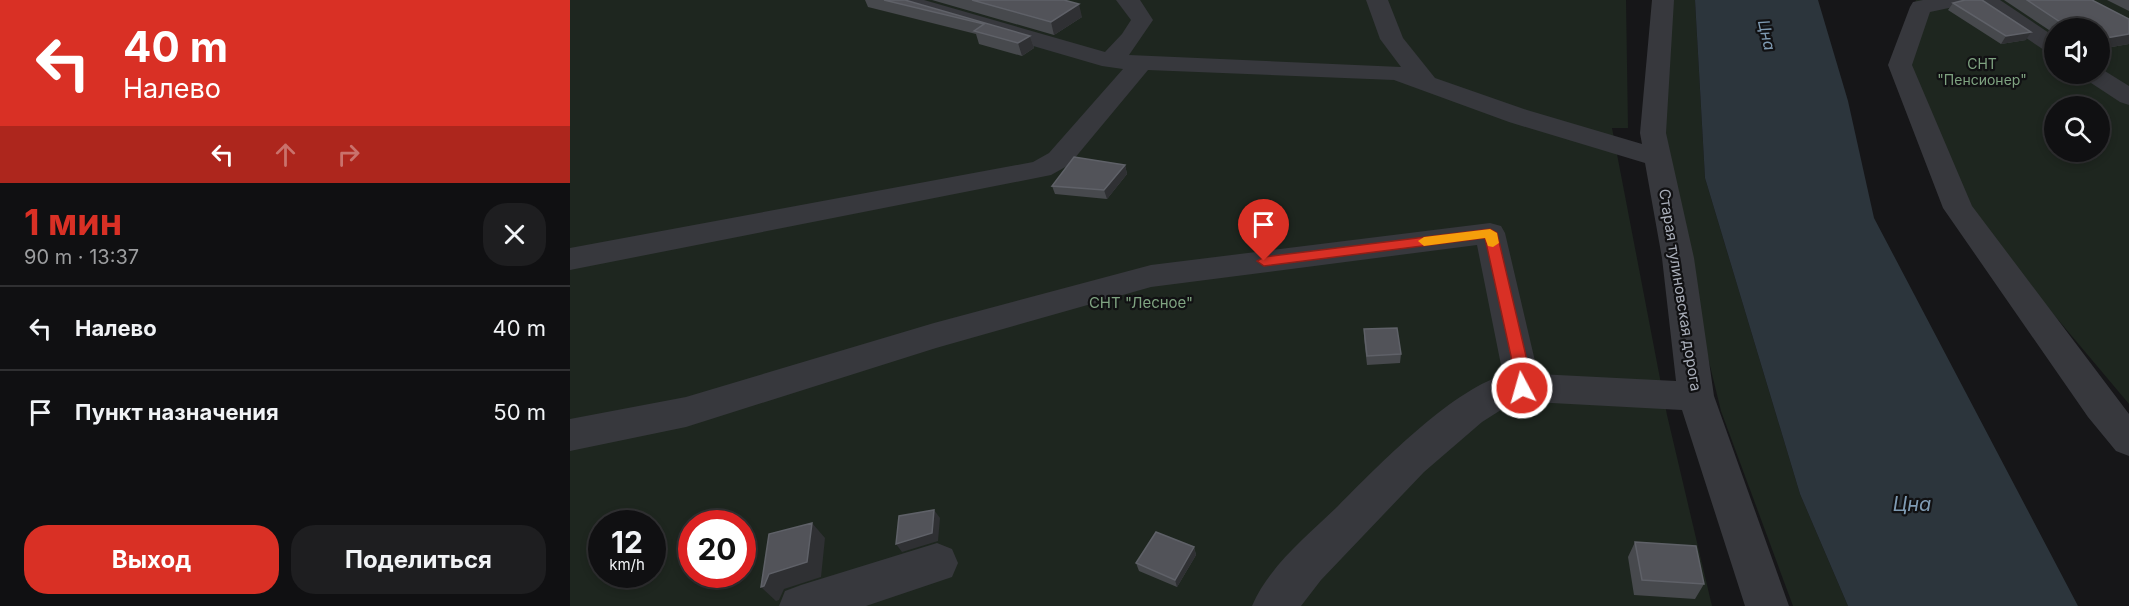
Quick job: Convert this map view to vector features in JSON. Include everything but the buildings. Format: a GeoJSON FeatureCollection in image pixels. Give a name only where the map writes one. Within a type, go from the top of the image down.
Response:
{"type":"FeatureCollection","features":[{"type":"Feature","properties":{"kind":"street"},"geometry":{"type":"LineString","coordinates":[[900,0],[1110,61],[1397,73],[1518,116],[1659,158]]}},
{"type":"Feature","properties":{"kind":"street"},"geometry":{"type":"LineString","coordinates":[[1110,61],[1131,38],[1142,20],[1136,8],[1127,0]]}},
{"type":"Feature","properties":{"kind":"street"},"geometry":{"type":"LineString","coordinates":[[1377,0],[1392,39],[1427,84]]}},
{"type":"Feature","properties":{"kind":"street","name":"Старая тулиновская дорога"},"geometry":{"type":"LineString","coordinates":[[1664,0],[1653,133],[1678,258],[1696,396],[1767,606]]}},
{"type":"Feature","properties":{"kind":"street"},"geometry":{"type":"LineString","coordinates":[[1955,0],[1919,3],[1900,65],[1958,208],[2115,404],[2129,440]]}},
{"type":"Feature","properties":{"kind":"street"},"geometry":{"type":"LineString","coordinates":[[1985,0],[2044,40]]}},
{"type":"Feature","properties":{"kind":"street"},"geometry":{"type":"LineString","coordinates":[[570,259],[1041,169],[1059,159],[1142,62]]}},
{"type":"Feature","properties":{"kind":"street"},"geometry":{"type":"LineString","coordinates":[[2109,84],[2129,97]]}},
{"type":"Feature","properties":{"kind":"street"},"geometry":{"type":"LineString","coordinates":[[570,435],[686,412],[934,336],[1151,276],[1490,233],[1518,356],[1522,388]]}},
{"type":"Feature","properties":{"kind":"street"},"geometry":{"type":"LineString","coordinates":[[1274,606],[1306,566],[1410,460],[1469,411],[1509,387],[1696,396]]}},
{"type":"Feature","properties":{"kind":"street"},"geometry":{"type":"LineString","coordinates":[[801,606],[938,563]]}},
{"type":"Feature","properties":{"kind":"green space","name":"СНТ \"Лесное\""},"geometry":{"type":"Polygon","coordinates":[[[570,0],[1626,0],[1628,128],[1612,128],[1667,415],[1712,606],[570,606],[570,0]]]}},
{"type":"Feature","properties":{"kind":"green space"},"geometry":{"type":"Polygon","coordinates":[[[1657,0],[1695,0],[1705,178],[1800,494],[1848,606],[1793,606],[1721,411],[1665,181],[1657,0]]]}},
{"type":"Feature","properties":{"kind":"green space","name":"СНТ \"Пенсионер\""},"geometry":{"type":"Polygon","coordinates":[[[1916,0],[2129,0],[2129,404],[1948,189],[1911,82],[1910,14],[1916,0]]]}},
{"type":"Feature","properties":{"kind":"water","name":"Цна"},"geometry":{"type":"Polygon","coordinates":[[[1695,0],[1818,0],[1848,101],[1874,218],[2078,606],[1848,606],[1800,494],[1705,178],[1695,0]]]}},
{"type":"Feature","properties":{"kind":"slow traffic"},"geometry":{"type":"LineString","coordinates":[[1424,241],[1490,233],[1493,243]]}},
{"type":"Feature","properties":{"kind":"route"},"geometry":{"type":"LineString","coordinates":[[1264,261],[1490,233],[1518,356],[1522,388]]}}]}
